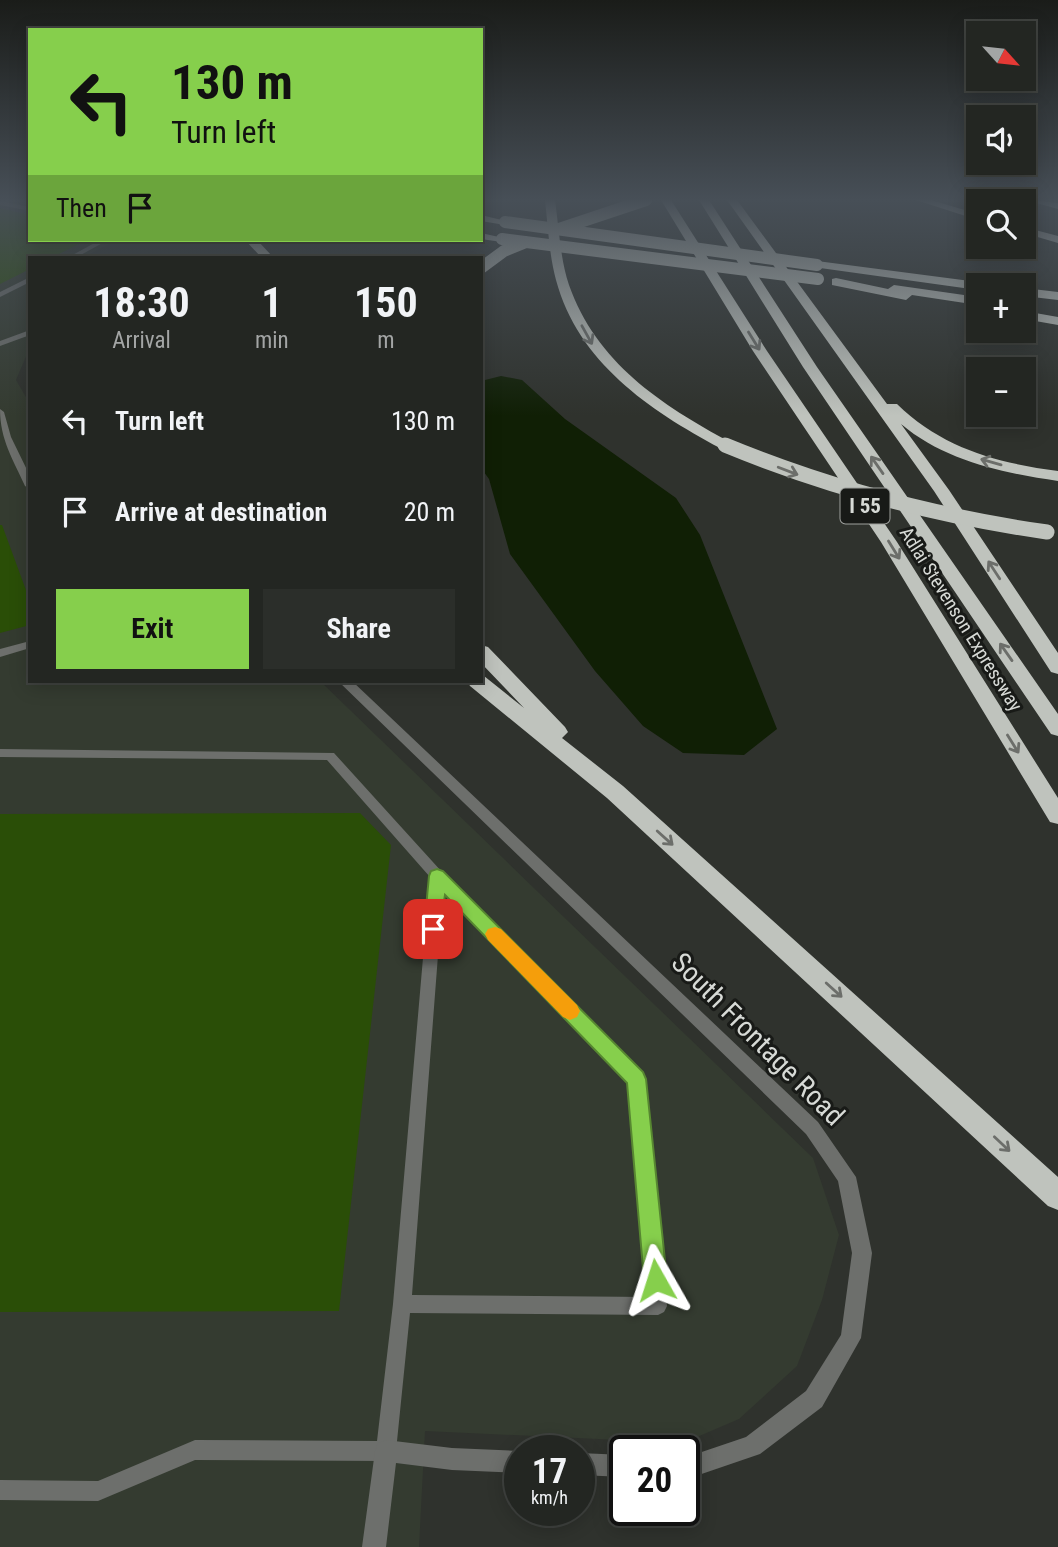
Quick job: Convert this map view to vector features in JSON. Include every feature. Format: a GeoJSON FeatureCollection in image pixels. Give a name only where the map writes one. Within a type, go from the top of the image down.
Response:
{"type":"FeatureCollection","features":[{"type":"Feature","properties":{"kind":"highway"},"geometry":{"type":"LineString","coordinates":[[561,272],[563,284],[586,335],[598,353],[622,379],[673,416],[725,445],[815,481],[878,500],[948,517],[1052,533]]}},
{"type":"Feature","properties":{"kind":"highway","name":"Adlai Stevenson Expressway"},"geometry":{"type":"LineString","coordinates":[[711,272],[760,351],[889,542],[1058,816]]}},
{"type":"Feature","properties":{"kind":"highway","name":"Adlai Stevenson Expressway"},"geometry":{"type":"LineString","coordinates":[[750,272],[810,368],[1058,729]]}},
{"type":"Feature","properties":{"kind":"highway"},"geometry":{"type":"LineString","coordinates":[[764,272],[966,299]]}},
{"type":"Feature","properties":{"kind":"highway"},"geometry":{"type":"LineString","coordinates":[[783,272],[941,490],[1058,668]]}},
{"type":"Feature","properties":{"kind":"highway"},"geometry":{"type":"LineString","coordinates":[[872,272],[966,284]]}},
{"type":"Feature","properties":{"kind":"highway"},"geometry":{"type":"LineString","coordinates":[[836,282],[966,305]]}},
{"type":"Feature","properties":{"kind":"highway"},"geometry":{"type":"LineString","coordinates":[[1036,293],[1058,296]]}},
{"type":"Feature","properties":{"kind":"highway"},"geometry":{"type":"LineString","coordinates":[[1036,308],[1058,311]]}},
{"type":"Feature","properties":{"kind":"highway"},"geometry":{"type":"LineString","coordinates":[[814,316],[828,328],[895,411],[914,427],[973,457],[1058,476]]}},
{"type":"Feature","properties":{"kind":"highway"},"geometry":{"type":"LineString","coordinates":[[1036,316],[1058,321]]}},
{"type":"Feature","properties":{"kind":"highway"},"geometry":{"type":"LineString","coordinates":[[483,653],[615,792]]}},
{"type":"Feature","properties":{"kind":"highway"},"geometry":{"type":"LineString","coordinates":[[479,683],[615,792],[1058,1196]]}},
{"type":"Feature","properties":{"kind":"street","name":"South Frontage Road"},"geometry":{"type":"LineString","coordinates":[[346,683],[812,1128],[847,1177],[862,1253],[851,1338],[814,1399],[752,1446],[700,1464]]}},
{"type":"Feature","properties":{"kind":"street"},"geometry":{"type":"LineString","coordinates":[[374,1547],[386,1451],[452,1459],[504,1461]]}},
{"type":"Feature","properties":{"kind":"lane"},"geometry":{"type":"LineString","coordinates":[[0,295],[28,280]]}},
{"type":"Feature","properties":{"kind":"lane"},"geometry":{"type":"LineString","coordinates":[[0,344],[28,333]]}},
{"type":"Feature","properties":{"kind":"lane"},"geometry":{"type":"LineString","coordinates":[[0,412],[7,437],[28,482]]}},
{"type":"Feature","properties":{"kind":"lane"},"geometry":{"type":"LineString","coordinates":[[0,653],[28,645]]}},
{"type":"Feature","properties":{"kind":"lane"},"geometry":{"type":"LineString","coordinates":[[0,753],[330,756],[437,876],[636,1079],[658,1306],[402,1304]]}},
{"type":"Feature","properties":{"kind":"lane"},"geometry":{"type":"LineString","coordinates":[[0,1490],[98,1491],[195,1450],[386,1451],[402,1304],[437,876]]}},
{"type":"Feature","properties":{"kind":"shaded area"},"geometry":{"type":"Polygon","coordinates":[[[0,272],[28,272],[28,352],[16,380],[28,401],[28,683],[322,683],[813,1158],[839,1235],[822,1300],[797,1366],[739,1419],[700,1436],[609,1435],[609,1440],[595,1439],[595,1435],[425,1431],[419,1547],[0,1547],[0,272]]]}},
{"type":"Feature","properties":{"kind":"shaded area"},"geometry":{"type":"Polygon","coordinates":[[[501,376],[522,380],[565,419],[676,498],[700,535],[777,729],[744,755],[683,753],[643,726],[595,671],[510,554],[489,479],[483,471],[483,380],[501,376]]]}},
{"type":"Feature","properties":{"kind":"building"},"geometry":{"type":"Polygon","coordinates":[[[0,272],[24,272],[0,284],[0,272]]]}},
{"type":"Feature","properties":{"kind":"building"},"geometry":{"type":"Polygon","coordinates":[[[2,525],[28,596],[28,626],[0,633],[2,525]]]}},
{"type":"Feature","properties":{"kind":"building"},"geometry":{"type":"Polygon","coordinates":[[[360,813],[391,845],[339,1311],[0,1312],[0,814],[360,813]]]}},
{"type":"Feature","properties":{"kind":"slow traffic"},"geometry":{"type":"LineString","coordinates":[[495,934],[570,1011]]}},
{"type":"Feature","properties":{"kind":"route"},"geometry":{"type":"LineString","coordinates":[[433,929],[437,876],[636,1079],[656,1280]]}}]}
